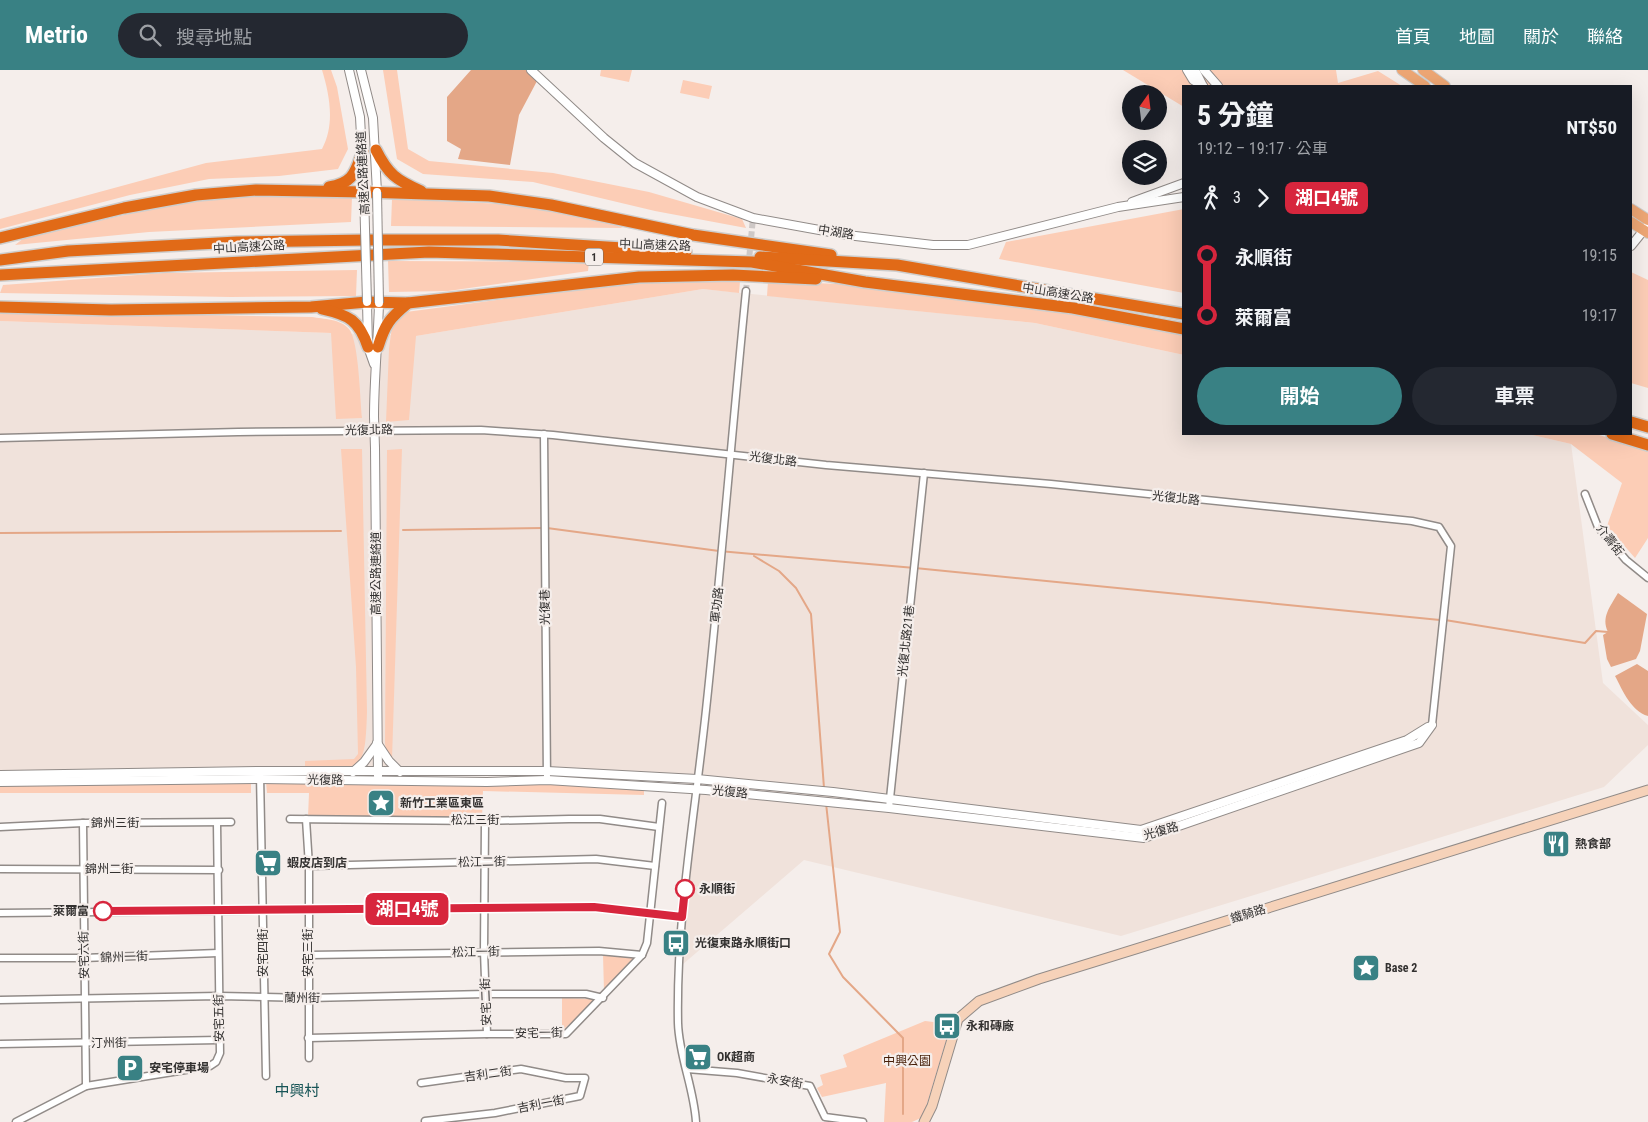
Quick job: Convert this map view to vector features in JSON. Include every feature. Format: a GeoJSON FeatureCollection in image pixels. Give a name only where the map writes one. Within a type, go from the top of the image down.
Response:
{"type":"FeatureCollection","features":[{"type":"Feature","properties":{"kind":"highway"},"geometry":{"type":"LineString","coordinates":[[308,191],[340,185],[353,177],[363,150]]}},
{"type":"Feature","properties":{"kind":"highway"},"geometry":{"type":"LineString","coordinates":[[376,150],[392,176],[400,182],[427,194]]}},
{"type":"Feature","properties":{"kind":"highway"},"geometry":{"type":"LineString","coordinates":[[0,238],[124,208],[196,195],[256,190],[377,192],[489,196],[551,205],[693,235],[896,265]]}},
{"type":"Feature","properties":{"kind":"highway","name":"中山高速公路"},"geometry":{"type":"LineString","coordinates":[[0,260],[68,252],[237,242],[479,240],[896,265],[1182,314]]}},
{"type":"Feature","properties":{"kind":"highway","name":"中山高速公路"},"geometry":{"type":"LineString","coordinates":[[0,275],[429,252],[752,262],[865,282],[1072,308],[1182,329]]}},
{"type":"Feature","properties":{"kind":"highway"},"geometry":{"type":"LineString","coordinates":[[0,307],[111,310],[311,307],[367,302],[408,303],[639,277],[733,275],[865,282]]}},
{"type":"Feature","properties":{"kind":"highway"},"geometry":{"type":"LineString","coordinates":[[311,307],[344,314],[363,332],[373,347],[391,317],[408,303]]}},
{"type":"Feature","properties":{"kind":"highway"},"geometry":{"type":"LineString","coordinates":[[1632,422],[1648,427]]}},
{"type":"Feature","properties":{"kind":"highway"},"geometry":{"type":"LineString","coordinates":[[1615,435],[1648,445]]}},
{"type":"Feature","properties":{"kind":"main road"},"geometry":{"type":"LineString","coordinates":[[1402,70],[1424,85]]}},
{"type":"Feature","properties":{"kind":"main road"},"geometry":{"type":"LineString","coordinates":[[1422,70],[1444,85]]}},
{"type":"Feature","properties":{"kind":"main road"},"geometry":{"type":"LineString","coordinates":[[1632,210],[1647,227]]}},
{"type":"Feature","properties":{"kind":"main road"},"geometry":{"type":"LineString","coordinates":[[1632,222],[1647,227]]}},
{"type":"Feature","properties":{"kind":"main road","name":"鐵騎路"},"geometry":{"type":"LineString","coordinates":[[924,1122],[932,1106],[958,1019],[973,1006],[994,994],[1648,790]]}},
{"type":"Feature","properties":{"kind":"street","name":"高速公路連絡道"},"geometry":{"type":"LineString","coordinates":[[349,70],[360,117],[363,150],[367,302],[374,366],[378,781]]}},
{"type":"Feature","properties":{"kind":"street","name":"高速公路連絡道"},"geometry":{"type":"LineString","coordinates":[[361,70],[373,118],[376,150],[379,303],[373,347]]}},
{"type":"Feature","properties":{"kind":"street","name":"中湖路"},"geometry":{"type":"LineString","coordinates":[[530,70],[604,138],[636,163],[697,197],[753,218],[847,235],[933,245],[968,245],[1118,207],[1182,197]]}},
{"type":"Feature","properties":{"kind":"street"},"geometry":{"type":"LineString","coordinates":[[1187,70],[1193,80],[1201,85]]}},
{"type":"Feature","properties":{"kind":"street"},"geometry":{"type":"LineString","coordinates":[[1195,70],[1202,85]]}},
{"type":"Feature","properties":{"kind":"street"},"geometry":{"type":"LineString","coordinates":[[1204,70],[1217,85]]}},
{"type":"Feature","properties":{"kind":"street"},"geometry":{"type":"LineString","coordinates":[[1118,207],[1182,184]]}},
{"type":"Feature","properties":{"kind":"street"},"geometry":{"type":"LineString","coordinates":[[1632,245],[1647,227]]}},
{"type":"Feature","properties":{"kind":"street","name":"軍功路"},"geometry":{"type":"LineString","coordinates":[[682,917],[721,563],[746,291]]}},
{"type":"Feature","properties":{"kind":"street","name":"光復北路"},"geometry":{"type":"LineString","coordinates":[[0,438],[420,429],[544,434],[826,465],[1381,517],[1439,527],[1451,546],[1432,725]]}},
{"type":"Feature","properties":{"kind":"street","name":"光復巷"},"geometry":{"type":"LineString","coordinates":[[544,434],[547,780]]}},
{"type":"Feature","properties":{"kind":"street","name":"光復北路21巷"},"geometry":{"type":"LineString","coordinates":[[889,808],[924,474]]}},
{"type":"Feature","properties":{"kind":"street","name":"介壽街"},"geometry":{"type":"LineString","coordinates":[[1585,494],[1598,527],[1626,560],[1648,578]]}},
{"type":"Feature","properties":{"kind":"street","name":"光復路"},"geometry":{"type":"LineString","coordinates":[[0,782],[352,772],[547,771],[697,779],[833,792],[1141,830],[1407,740],[1432,725]]}},
{"type":"Feature","properties":{"kind":"street","name":"光復路"},"geometry":{"type":"LineString","coordinates":[[0,775],[260,775],[378,781],[547,780],[696,789],[832,802],[1144,838],[1419,743],[1432,725]]}},
{"type":"Feature","properties":{"kind":"street"},"geometry":{"type":"LineString","coordinates":[[352,772],[364,762],[377,743],[389,761],[400,772]]}},
{"type":"Feature","properties":{"kind":"street","name":"安宅四街"},"geometry":{"type":"LineString","coordinates":[[260,775],[266,1076]]}},
{"type":"Feature","properties":{"kind":"street","name":"安宅一街"},"geometry":{"type":"LineString","coordinates":[[308,1038],[566,1034],[603,998],[642,955],[647,943],[662,803]]}},
{"type":"Feature","properties":{"kind":"street","name":"松江三街"},"geometry":{"type":"LineString","coordinates":[[290,819],[485,821],[600,819],[659,827]]}},
{"type":"Feature","properties":{"kind":"street","name":"安宅三街"},"geometry":{"type":"LineString","coordinates":[[306,819],[309,866],[309,1058]]}},
{"type":"Feature","properties":{"kind":"street","name":"安宅二街"},"geometry":{"type":"LineString","coordinates":[[485,821],[484,951],[487,1034]]}},
{"type":"Feature","properties":{"kind":"street","name":"錦州三街"},"geometry":{"type":"LineString","coordinates":[[0,827],[230,822]]}},
{"type":"Feature","properties":{"kind":"street","name":"安宅五街"},"geometry":{"type":"LineString","coordinates":[[16,1122],[86,1086],[210,1066],[216,1062],[220,1052],[217,823]]}},
{"type":"Feature","properties":{"kind":"street","name":"安宅六街"},"geometry":{"type":"LineString","coordinates":[[83,824],[83,958],[86,1086]]}},
{"type":"Feature","properties":{"kind":"street","name":"松江二街"},"geometry":{"type":"LineString","coordinates":[[309,866],[596,859],[655,866]]}},
{"type":"Feature","properties":{"kind":"street","name":"錦州二街"},"geometry":{"type":"LineString","coordinates":[[0,868],[219,870]]}},
{"type":"Feature","properties":{"kind":"street"},"geometry":{"type":"LineString","coordinates":[[0,913],[594,907],[682,917],[678,1026],[680,1051],[687,1069],[696,1122]]}},
{"type":"Feature","properties":{"kind":"street","name":"松江一街"},"geometry":{"type":"LineString","coordinates":[[309,955],[599,950],[642,955]]}},
{"type":"Feature","properties":{"kind":"street","name":"錦州一街"},"geometry":{"type":"LineString","coordinates":[[0,958],[83,958],[218,954]]}},
{"type":"Feature","properties":{"kind":"street","name":"蘭州街"},"geometry":{"type":"LineString","coordinates":[[0,1000],[219,996],[308,998],[486,994],[586,994],[603,998]]}},
{"type":"Feature","properties":{"kind":"street","name":"汀州街"},"geometry":{"type":"LineString","coordinates":[[0,1044],[84,1044],[219,1040]]}},
{"type":"Feature","properties":{"kind":"street","name":"吉利二街"},"geometry":{"type":"LineString","coordinates":[[421,1083],[521,1069],[566,1078],[585,1078]]}},
{"type":"Feature","properties":{"kind":"street","name":"永安街"},"geometry":{"type":"LineString","coordinates":[[687,1069],[737,1073],[810,1086],[825,1117],[863,1122]]}},
{"type":"Feature","properties":{"kind":"street","name":"吉利一街"},"geometry":{"type":"LineString","coordinates":[[424,1121],[495,1113],[580,1096],[585,1078]]}},
{"type":"Feature","properties":{"kind":"shaded area"},"geometry":{"type":"Polygon","coordinates":[[[471,70],[526,70],[536,76],[537,81],[519,115],[510,165],[458,159],[461,149],[447,141],[447,97],[471,70]]]}},
{"type":"Feature","properties":{"kind":"shaded area"},"geometry":{"type":"Polygon","coordinates":[[[703,289],[1035,323],[1182,355],[1182,435],[1532,435],[1571,444],[1603,683],[1648,725],[1648,745],[1604,787],[1121,936],[804,860],[675,971],[694,784],[545,773],[0,778],[0,321],[416,336],[703,289]]]}},
{"type":"Feature","properties":{"kind":"shaded area"},"geometry":{"type":"Polygon","coordinates":[[[1618,593],[1647,614],[1640,651],[1636,659],[1611,667],[1607,659],[1603,635],[1608,632],[1605,622],[1606,617],[1618,593]]]}},
{"type":"Feature","properties":{"kind":"shaded area"},"geometry":{"type":"Polygon","coordinates":[[[1637,664],[1648,671],[1648,716],[1632,705],[1615,676],[1637,664]]]}},
{"type":"Feature","properties":{"kind":"green space"},"geometry":{"type":"Polygon","coordinates":[[[322,70],[331,70],[337,87],[348,149],[338,169],[279,176],[209,179],[130,195],[0,229],[0,219],[206,163],[322,149],[329,130],[330,110],[322,70]]]}},
{"type":"Feature","properties":{"kind":"green space"},"geometry":{"type":"Polygon","coordinates":[[[383,70],[397,70],[408,149],[429,161],[553,173],[649,192],[742,219],[746,228],[655,211],[533,182],[423,174],[397,159],[383,70]]]}},
{"type":"Feature","properties":{"kind":"green space"},"geometry":{"type":"Polygon","coordinates":[[[601,70],[632,70],[629,82],[600,76],[601,70]]]}},
{"type":"Feature","properties":{"kind":"green space"},"geometry":{"type":"Polygon","coordinates":[[[1123,70],[1336,70],[1338,83],[1378,71],[1400,85],[1182,85],[1182,106],[1168,97],[1168,85],[1148,85],[1123,70]]]}},
{"type":"Feature","properties":{"kind":"green space"},"geometry":{"type":"Polygon","coordinates":[[[683,80],[712,86],[709,99],[680,93],[683,80]]]}},
{"type":"Feature","properties":{"kind":"green space"},"geometry":{"type":"Polygon","coordinates":[[[261,194],[352,197],[351,222],[149,232],[15,245],[24,238],[194,199],[261,194]]]}},
{"type":"Feature","properties":{"kind":"green space"},"geometry":{"type":"Polygon","coordinates":[[[392,199],[505,204],[600,219],[623,228],[391,226],[392,199]]]}},
{"type":"Feature","properties":{"kind":"green space"},"geometry":{"type":"Polygon","coordinates":[[[1182,209],[1182,293],[999,259],[1006,242],[1182,209]]]}},
{"type":"Feature","properties":{"kind":"green space"},"geometry":{"type":"Polygon","coordinates":[[[388,261],[589,262],[588,271],[448,291],[389,292],[388,261]]]}},
{"type":"Feature","properties":{"kind":"green space"},"geometry":{"type":"Polygon","coordinates":[[[357,270],[356,296],[231,297],[0,293],[3,285],[164,273],[357,270]]]}},
{"type":"Feature","properties":{"kind":"green space"},"geometry":{"type":"Polygon","coordinates":[[[1632,272],[1648,280],[1648,388],[1632,383],[1632,272]]]}},
{"type":"Feature","properties":{"kind":"green space"},"geometry":{"type":"Polygon","coordinates":[[[714,279],[740,281],[739,293],[703,289],[416,336],[409,420],[386,422],[389,349],[393,319],[406,312],[624,283],[714,279]]]}},
{"type":"Feature","properties":{"kind":"green space"},"geometry":{"type":"Polygon","coordinates":[[[768,281],[907,287],[1073,310],[1182,335],[1182,355],[1035,323],[767,296],[768,281]]]}},
{"type":"Feature","properties":{"kind":"green space"},"geometry":{"type":"Polygon","coordinates":[[[0,311],[312,317],[337,321],[349,329],[355,345],[362,418],[336,419],[331,333],[0,321],[0,311]]]}},
{"type":"Feature","properties":{"kind":"green space"},"geometry":{"type":"Polygon","coordinates":[[[1532,435],[1599,435],[1648,450],[1648,538],[1635,558],[1607,526],[1622,483],[1571,444],[1532,435]]]}},
{"type":"Feature","properties":{"kind":"green space"},"geometry":{"type":"Polygon","coordinates":[[[341,449],[362,449],[367,712],[365,746],[362,756],[357,763],[350,767],[339,769],[305,769],[305,761],[354,759],[358,754],[356,667],[341,449]]]}},
{"type":"Feature","properties":{"kind":"green space"},"geometry":{"type":"Polygon","coordinates":[[[402,449],[392,759],[387,753],[385,744],[387,450],[402,449]]]}},
{"type":"Feature","properties":{"kind":"green space"},"geometry":{"type":"Polygon","coordinates":[[[251,781],[251,793],[0,793],[0,784],[251,781]]]}},
{"type":"Feature","properties":{"kind":"green space"},"geometry":{"type":"Polygon","coordinates":[[[266,782],[547,782],[644,788],[644,795],[483,791],[482,819],[308,817],[309,793],[267,793],[266,782]]]}},
{"type":"Feature","properties":{"kind":"green space"},"geometry":{"type":"Polygon","coordinates":[[[603,955],[638,956],[604,991],[603,955]]]}},
{"type":"Feature","properties":{"kind":"green space"},"geometry":{"type":"Polygon","coordinates":[[[562,998],[597,999],[562,1031],[562,998]]]}},
{"type":"Feature","properties":{"kind":"green space","name":"中興公園"},"geometry":{"type":"Polygon","coordinates":[[[925,1021],[951,1024],[923,1117],[912,1122],[884,1122],[886,1083],[822,1097],[817,1088],[823,1085],[820,1075],[847,1067],[843,1055],[925,1021]]]}},
{"type":"Feature","properties":{"kind":"waterway"},"geometry":{"type":"LineString","coordinates":[[403,530],[543,528]]}},
{"type":"Feature","properties":{"kind":"waterway"},"geometry":{"type":"LineString","coordinates":[[547,528],[719,551],[915,568],[1440,620]]}},
{"type":"Feature","properties":{"kind":"waterway"},"geometry":{"type":"LineString","coordinates":[[0,533],[341,531]]}},
{"type":"Feature","properties":{"kind":"waterway"},"geometry":{"type":"LineString","coordinates":[[754,556],[779,571],[796,588],[811,614],[824,788]]}},
{"type":"Feature","properties":{"kind":"waterway"},"geometry":{"type":"LineString","coordinates":[[1445,620],[1585,643],[1596,631],[1608,632]]}},
{"type":"Feature","properties":{"kind":"waterway"},"geometry":{"type":"LineString","coordinates":[[826,803],[840,932],[829,954],[843,977],[903,1038],[903,1114]]}},
{"type":"Feature","properties":{"kind":"tunnel"},"geometry":{"type":"LineString","coordinates":[[746,291],[753,218]]}},
{"type":"Feature","properties":{"kind":"bus line","name":"湖口4號"},"geometry":{"type":"LineString","coordinates":[[103,911],[594,907],[682,917],[685,889]]}},
{"type":"Feature","properties":{"kind":"place","name":"新竹工業區東區"},"geometry":{"type":"Point","coordinates":[381,803]}},
{"type":"Feature","properties":{"kind":"place","name":"熱食部"},"geometry":{"type":"Point","coordinates":[1556,844]}},
{"type":"Feature","properties":{"kind":"place","name":"蝦皮店到店"},"geometry":{"type":"Point","coordinates":[268,863]}},
{"type":"Feature","properties":{"kind":"place","name":"永順街"},"geometry":{"type":"Point","coordinates":[685,889]}},
{"type":"Feature","properties":{"kind":"place","name":"萊爾富"},"geometry":{"type":"Point","coordinates":[103,911]}},
{"type":"Feature","properties":{"kind":"place","name":"光復東路永順街口"},"geometry":{"type":"Point","coordinates":[676,943]}},
{"type":"Feature","properties":{"kind":"place","name":"Base 2"},"geometry":{"type":"Point","coordinates":[1366,968]}},
{"type":"Feature","properties":{"kind":"place","name":"永和磚廠"},"geometry":{"type":"Point","coordinates":[947,1026]}},
{"type":"Feature","properties":{"kind":"place","name":"OK超商"},"geometry":{"type":"Point","coordinates":[698,1057]}},
{"type":"Feature","properties":{"kind":"place","name":"安宅停車場"},"geometry":{"type":"Point","coordinates":[130,1068]}},
{"type":"Feature","properties":{"kind":"district","name":"中興村"},"geometry":{"type":"Point","coordinates":[297,1091]}}]}
